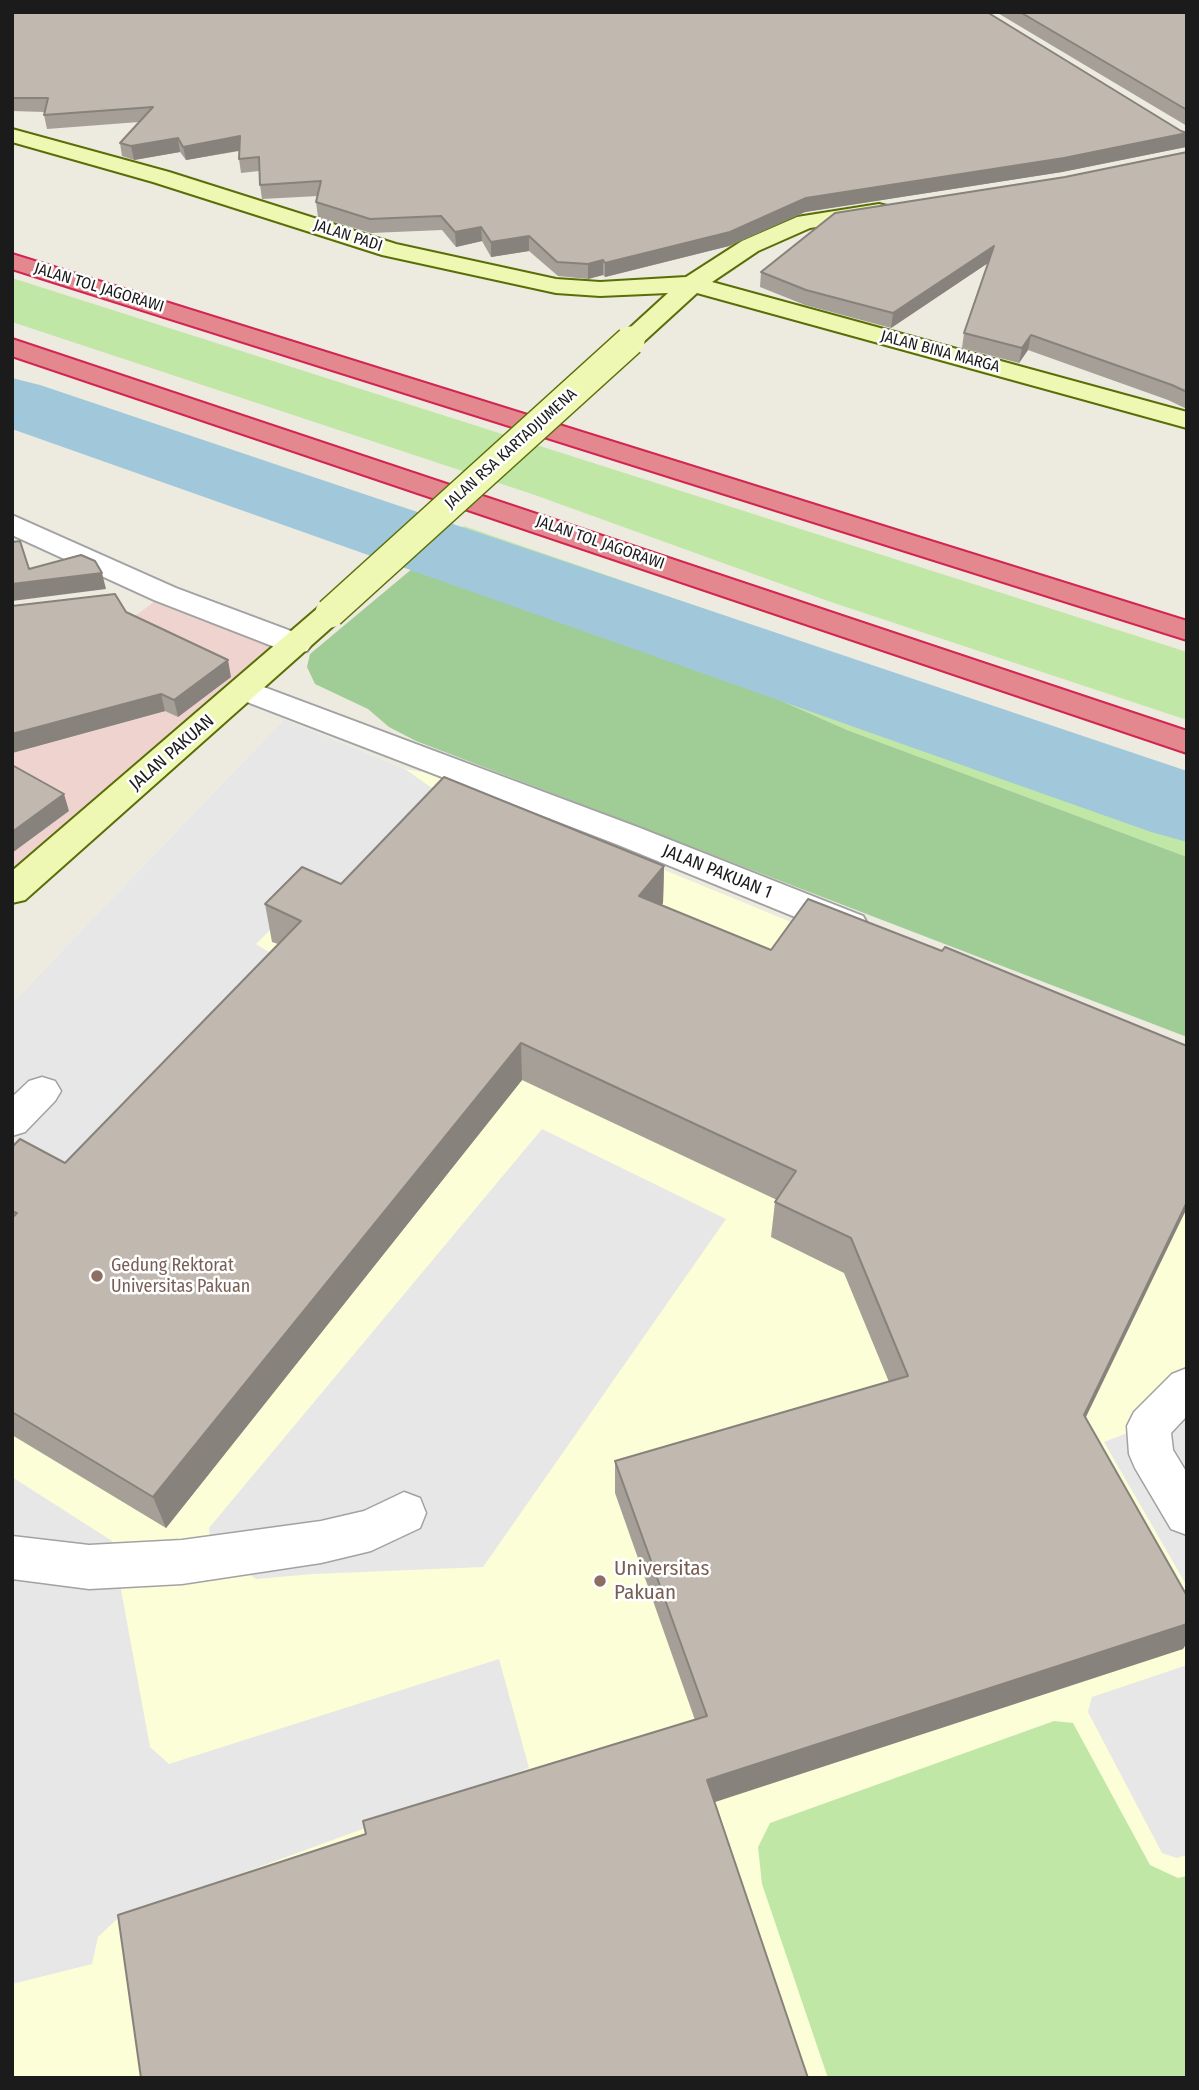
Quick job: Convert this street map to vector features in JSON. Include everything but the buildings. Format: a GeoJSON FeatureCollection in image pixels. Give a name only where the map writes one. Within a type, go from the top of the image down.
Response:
{"type":"FeatureCollection","features":[{"type":"Feature","properties":{"kind":"highway","name":"JALAN TOL JAGORAWI"},"geometry":{"type":"LineString","coordinates":[[12,261],[1187,631]]}},
{"type":"Feature","properties":{"kind":"highway","name":"JALAN TOL JAGORAWI"},"geometry":{"type":"LineString","coordinates":[[12,347],[1187,742]]}},
{"type":"Feature","properties":{"kind":"street","name":"JALAN PADI"},"geometry":{"type":"LineString","coordinates":[[12,135],[161,177],[390,250],[556,286],[600,289],[692,284]]}},
{"type":"Feature","properties":{"kind":"street","name":"JALAN RSA KARTADJUMENA"},"geometry":{"type":"LineString","coordinates":[[330,614],[692,284],[750,246],[805,222],[906,206]]}},
{"type":"Feature","properties":{"kind":"street","name":"JALAN BINA MARGA"},"geometry":{"type":"LineString","coordinates":[[692,284],[1187,420]]}},
{"type":"Feature","properties":{"kind":"street"},"geometry":{"type":"LineString","coordinates":[[12,524],[165,594],[296,644]]}},
{"type":"Feature","properties":{"kind":"street"},"geometry":{"type":"LineString","coordinates":[[114,600],[165,594]]}},
{"type":"Feature","properties":{"kind":"street","name":"JALAN PAKUAN"},"geometry":{"type":"LineString","coordinates":[[12,891],[330,614]]}},
{"type":"Feature","properties":{"kind":"street","name":"JALAN PAKUAN 1"},"geometry":{"type":"LineString","coordinates":[[245,690],[628,836],[886,940]]}},
{"type":"Feature","properties":{"kind":"lane"},"geometry":{"type":"LineString","coordinates":[[12,1121],[41,1091]]}},
{"type":"Feature","properties":{"kind":"lane"},"geometry":{"type":"LineString","coordinates":[[1187,1387],[1149,1426],[1151,1454],[1187,1514]]}},
{"type":"Feature","properties":{"kind":"lane"},"geometry":{"type":"LineString","coordinates":[[12,1557],[89,1567],[181,1562],[321,1542],[371,1530],[404,1513]]}},
{"type":"Feature","properties":{"kind":"shaded area"},"geometry":{"type":"Polygon","coordinates":[[[165,594],[296,644],[12,890],[12,706],[165,594]]]}},
{"type":"Feature","properties":{"kind":"shaded area","name":"Universitas Pakuan"},"geometry":{"type":"Polygon","coordinates":[[[284,719],[405,769],[427,773],[1187,1085],[1187,2078],[12,2078],[12,1003],[284,719]]]}},
{"type":"Feature","properties":{"kind":"shaded area"},"geometry":{"type":"Polygon","coordinates":[[[284,719],[405,769],[439,793],[343,910],[306,894],[256,944],[287,963],[72,1180],[12,1176],[12,1003],[284,719]]]}},
{"type":"Feature","properties":{"kind":"shaded area"},"geometry":{"type":"Polygon","coordinates":[[[542,1129],[726,1219],[483,1567],[256,1579],[211,1548],[209,1528],[542,1129]]]}},
{"type":"Feature","properties":{"kind":"shaded area"},"geometry":{"type":"Polygon","coordinates":[[[1187,1410],[1187,1586],[1104,1442],[1187,1410]]]}},
{"type":"Feature","properties":{"kind":"shaded area"},"geometry":{"type":"Polygon","coordinates":[[[12,1477],[112,1541],[150,1747],[169,1764],[499,1659],[529,1768],[117,1919],[98,1937],[92,1964],[12,1984],[12,1477]]]}},
{"type":"Feature","properties":{"kind":"shaded area"},"geometry":{"type":"Polygon","coordinates":[[[1187,1665],[1187,1855],[1177,1858],[1162,1853],[1088,1712],[1092,1697],[1187,1665]]]}},
{"type":"Feature","properties":{"kind":"green space"},"geometry":{"type":"Polygon","coordinates":[[[12,278],[1187,652],[1187,720],[831,602],[532,494],[12,322],[12,278]]]}},
{"type":"Feature","properties":{"kind":"green space"},"geometry":{"type":"Polygon","coordinates":[[[464,526],[731,618],[1040,739],[1187,789],[1187,857],[847,730],[574,609],[425,558],[464,526]]]}},
{"type":"Feature","properties":{"kind":"green space"},"geometry":{"type":"Polygon","coordinates":[[[425,558],[574,609],[847,730],[1187,857],[1187,1037],[416,741],[389,727],[368,709],[315,684],[307,667],[310,654],[425,558]]]}},
{"type":"Feature","properties":{"kind":"green space"},"geometry":{"type":"Polygon","coordinates":[[[1054,1721],[1073,1723],[1150,1865],[1178,1878],[1187,1876],[1187,2078],[828,2078],[762,1884],[758,1847],[770,1823],[1054,1721]]]}},
{"type":"Feature","properties":{"kind":"waterway"},"geometry":{"type":"LineString","coordinates":[[12,402],[1187,808]]}},
{"type":"Feature","properties":{"kind":"place","name":"Gedung Rektorat Universitas Pakuan"},"geometry":{"type":"Point","coordinates":[97,1276]}},
{"type":"Feature","properties":{"kind":"place","name":"Universitas Pakuan"},"geometry":{"type":"Point","coordinates":[600,1581]}}]}
